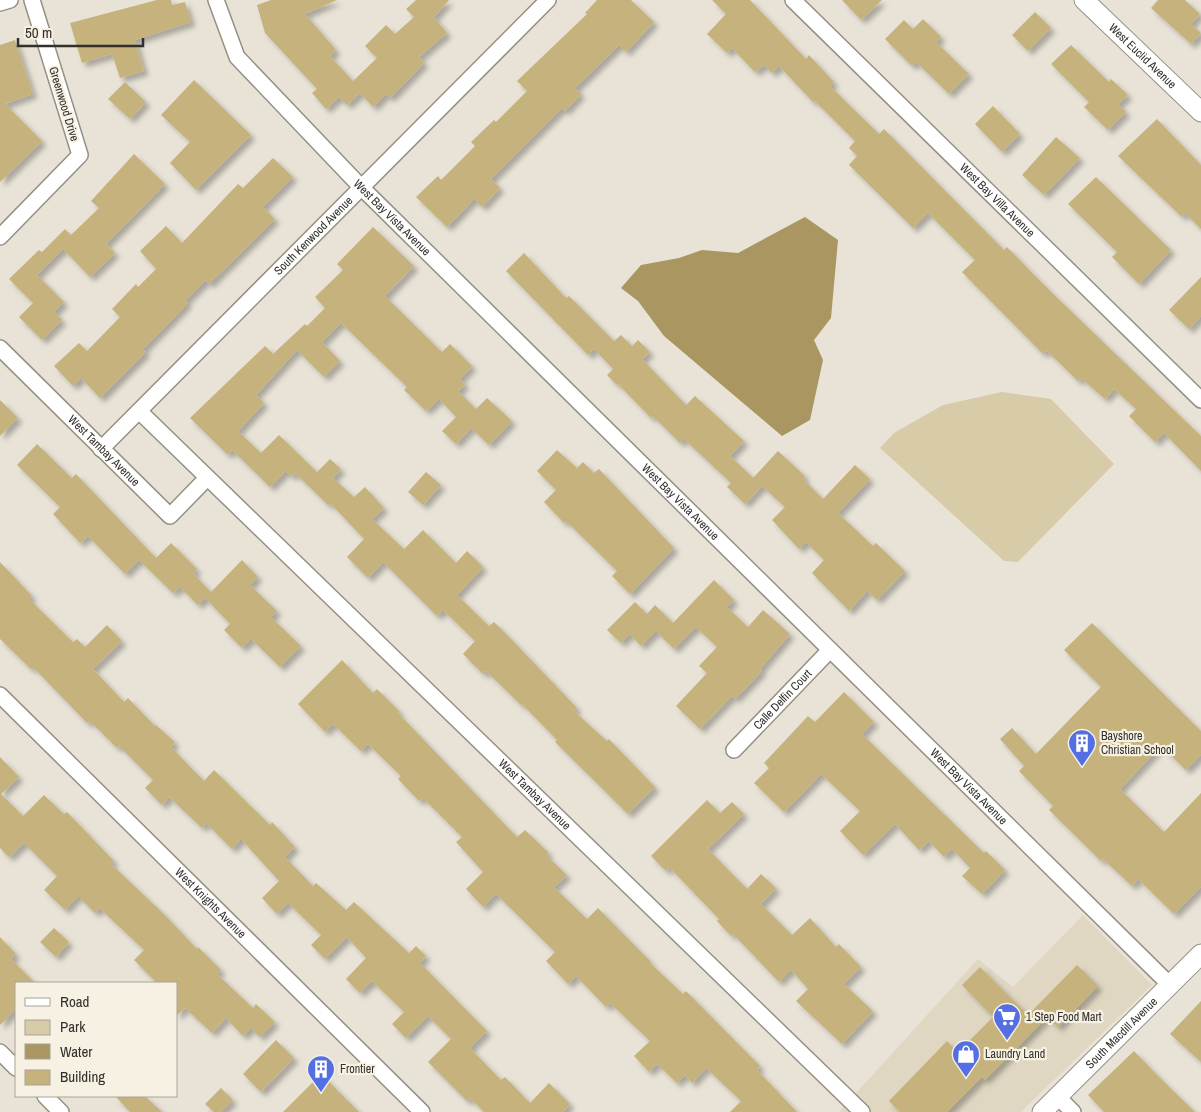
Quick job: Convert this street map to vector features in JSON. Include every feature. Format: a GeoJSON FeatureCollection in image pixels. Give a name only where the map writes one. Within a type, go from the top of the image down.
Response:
{"type":"FeatureCollection","features":[{"type":"Feature","properties":{"kind":"street"},"geometry":{"type":"LineString","coordinates":[[0,3],[10,0]]}},
{"type":"Feature","properties":{"kind":"street","name":"Greenwood Drive"},"geometry":{"type":"LineString","coordinates":[[0,237],[80,155],[32,0]]}},
{"type":"Feature","properties":{"kind":"street","name":"West Bay Vista Avenue"},"geometry":{"type":"LineString","coordinates":[[216,0],[237,57],[361,187],[1170,985]]}},
{"type":"Feature","properties":{"kind":"street","name":"South Kenwood Avenue"},"geometry":{"type":"LineString","coordinates":[[101,449],[548,0]]}},
{"type":"Feature","properties":{"kind":"street","name":"West Bay Villa Avenue"},"geometry":{"type":"LineString","coordinates":[[793,0],[1201,400]]}},
{"type":"Feature","properties":{"kind":"street","name":"West Euclid Avenue"},"geometry":{"type":"LineString","coordinates":[[1084,0],[1201,112]]}},
{"type":"Feature","properties":{"kind":"street","name":"West Tambay Avenue"},"geometry":{"type":"LineString","coordinates":[[0,348],[170,516],[207,478]]}},
{"type":"Feature","properties":{"kind":"street","name":"West Tambay Avenue"},"geometry":{"type":"LineString","coordinates":[[140,411],[862,1112]]}},
{"type":"Feature","properties":{"kind":"street","name":"Calle Delfin Court"},"geometry":{"type":"LineString","coordinates":[[734,750],[830,650]]}},
{"type":"Feature","properties":{"kind":"street","name":"West Knights Avenue"},"geometry":{"type":"LineString","coordinates":[[0,695],[422,1112]]}},
{"type":"Feature","properties":{"kind":"street","name":"South Macdill Avenue"},"geometry":{"type":"LineString","coordinates":[[1042,1112],[1200,956]]}},
{"type":"Feature","properties":{"kind":"street"},"geometry":{"type":"LineString","coordinates":[[0,1052],[15,1067]]}},
{"type":"Feature","properties":{"kind":"street"},"geometry":{"type":"LineString","coordinates":[[46,1097],[61,1112]]}},
{"type":"Feature","properties":{"kind":"street"},"geometry":{"type":"LineString","coordinates":[[1058,1097],[1073,1112]]}},
{"type":"Feature","properties":{"kind":"shaded area"},"geometry":{"type":"Polygon","coordinates":[[[1083,915],[1152,985],[1021,1112],[839,1112],[978,959],[1013,987],[1083,915]]]}},
{"type":"Feature","properties":{"kind":"green space"},"geometry":{"type":"Polygon","coordinates":[[[1002,392],[1051,399],[1114,464],[1018,562],[1004,561],[880,448],[894,433],[943,405],[1002,392]]]}},
{"type":"Feature","properties":{"kind":"water"},"geometry":{"type":"Polygon","coordinates":[[[805,217],[838,240],[831,318],[814,340],[823,360],[810,420],[782,436],[664,336],[638,301],[621,288],[641,265],[679,258],[702,250],[738,253],[805,217]]]}},
{"type":"Feature","properties":{"kind":"building"},"geometry":{"type":"Polygon","coordinates":[[[157,0],[171,0],[172,5],[185,2],[191,22],[135,40],[144,71],[120,78],[112,54],[82,63],[70,23],[157,0]]]}},
{"type":"Feature","properties":{"kind":"building"},"geometry":{"type":"Polygon","coordinates":[[[271,0],[337,0],[305,14],[336,50],[330,56],[353,81],[377,58],[365,46],[386,25],[395,34],[414,17],[406,9],[416,0],[449,0],[434,17],[447,33],[419,57],[424,63],[390,98],[386,94],[373,107],[360,93],[347,105],[339,97],[326,109],[312,93],[317,89],[265,33],[257,5],[271,0]]]}},
{"type":"Feature","properties":{"kind":"building"},"geometry":{"type":"Polygon","coordinates":[[[597,0],[631,0],[654,22],[626,52],[619,45],[575,88],[581,94],[565,111],[562,108],[491,179],[500,188],[482,207],[474,199],[447,227],[416,197],[438,176],[441,180],[475,146],[471,142],[494,120],[496,122],[527,91],[517,81],[587,14],[585,13],[597,0]]]}},
{"type":"Feature","properties":{"kind":"building"},"geometry":{"type":"Polygon","coordinates":[[[712,0],[750,0],[806,59],[809,55],[834,82],[830,86],[879,134],[884,129],[1004,250],[1007,247],[1201,436],[1201,471],[1164,433],[1155,442],[1129,416],[1136,409],[1114,389],[1105,399],[1081,378],[1078,381],[1046,350],[1043,354],[962,272],[975,260],[928,213],[913,228],[849,165],[857,156],[849,148],[855,141],[815,101],[813,102],[779,66],[772,73],[764,65],[755,72],[732,48],[727,53],[707,34],[726,14],[712,0]]]}},
{"type":"Feature","properties":{"kind":"building"},"geometry":{"type":"Polygon","coordinates":[[[842,0],[882,0],[861,20],[842,0]]]}},
{"type":"Feature","properties":{"kind":"building"},"geometry":{"type":"Polygon","coordinates":[[[1158,0],[1185,0],[1200,14],[1191,24],[1201,33],[1191,44],[1151,8],[1158,0]]]}},
{"type":"Feature","properties":{"kind":"building"},"geometry":{"type":"Polygon","coordinates":[[[1035,12],[1051,28],[1028,51],[1012,35],[1035,12]]]}},
{"type":"Feature","properties":{"kind":"building"},"geometry":{"type":"Polygon","coordinates":[[[923,19],[941,37],[936,42],[969,74],[949,94],[916,62],[912,66],[885,39],[904,20],[913,29],[923,19]]]}},
{"type":"Feature","properties":{"kind":"building"},"geometry":{"type":"Polygon","coordinates":[[[15,40],[33,94],[5,104],[42,141],[0,182],[0,45],[15,40]]]}},
{"type":"Feature","properties":{"kind":"building"},"geometry":{"type":"Polygon","coordinates":[[[1071,45],[1109,82],[1111,79],[1128,95],[1118,104],[1126,112],[1108,130],[1084,107],[1089,102],[1051,64],[1071,45]]]}},
{"type":"Feature","properties":{"kind":"building"},"geometry":{"type":"Polygon","coordinates":[[[194,80],[251,135],[196,190],[170,163],[190,142],[161,115],[194,80]]]}},
{"type":"Feature","properties":{"kind":"building"},"geometry":{"type":"Polygon","coordinates":[[[125,82],[146,102],[130,119],[108,99],[125,82]]]}},
{"type":"Feature","properties":{"kind":"building"},"geometry":{"type":"Polygon","coordinates":[[[993,106],[1020,134],[1002,152],[975,124],[993,106]]]}},
{"type":"Feature","properties":{"kind":"building"},"geometry":{"type":"Polygon","coordinates":[[[1157,119],[1201,165],[1201,229],[1185,213],[1182,217],[1118,156],[1157,119]]]}},
{"type":"Feature","properties":{"kind":"building"},"geometry":{"type":"Polygon","coordinates":[[[1056,137],[1080,158],[1044,195],[1022,175],[1056,137]]]}},
{"type":"Feature","properties":{"kind":"building"},"geometry":{"type":"Polygon","coordinates":[[[134,154],[165,184],[106,244],[115,253],[90,277],[63,249],[37,275],[64,302],[54,312],[62,320],[42,340],[19,317],[33,303],[9,279],[39,250],[42,252],[65,229],[71,235],[99,208],[91,201],[134,154]]]}},
{"type":"Feature","properties":{"kind":"building"},"geometry":{"type":"Polygon","coordinates":[[[273,158],[293,177],[263,207],[275,219],[209,284],[206,280],[185,301],[188,303],[143,349],[146,352],[100,398],[81,378],[73,386],[54,366],[79,343],[87,351],[120,317],[112,309],[136,284],[138,287],[156,269],[140,251],[166,226],[182,243],[238,184],[243,188],[273,158]]]}},
{"type":"Feature","properties":{"kind":"building"},"geometry":{"type":"Polygon","coordinates":[[[1096,177],[1171,250],[1139,284],[1112,257],[1117,252],[1068,204],[1096,177]]]}},
{"type":"Feature","properties":{"kind":"building"},"geometry":{"type":"Polygon","coordinates":[[[373,227],[414,266],[385,296],[442,352],[450,344],[472,366],[460,379],[465,385],[458,391],[476,409],[487,398],[512,421],[489,445],[471,428],[456,444],[442,431],[456,417],[439,399],[426,411],[404,390],[407,387],[341,323],[322,342],[340,361],[324,377],[297,350],[256,395],[264,403],[238,431],[261,453],[279,435],[317,472],[330,459],[341,469],[333,478],[354,497],[365,487],[384,508],[372,519],[404,549],[423,530],[456,563],[467,551],[483,567],[457,595],[489,626],[494,622],[577,708],[574,711],[607,741],[609,739],[655,787],[628,814],[555,742],[557,740],[522,704],[486,671],[483,674],[463,654],[475,641],[443,610],[437,616],[383,562],[368,578],[347,557],[364,539],[330,503],[328,505],[295,473],[292,477],[286,471],[270,487],[232,450],[228,455],[190,418],[265,346],[273,354],[305,324],[307,326],[325,308],[315,297],[343,270],[337,264],[373,227]]]}},
{"type":"Feature","properties":{"kind":"building"},"geometry":{"type":"Polygon","coordinates":[[[524,253],[566,298],[569,296],[614,341],[621,335],[632,346],[638,340],[650,352],[642,359],[686,405],[695,396],[744,441],[730,456],[762,486],[745,504],[727,487],[731,483],[684,439],[680,443],[607,375],[613,369],[594,349],[588,355],[506,271],[524,253]]]}},
{"type":"Feature","properties":{"kind":"building"},"geometry":{"type":"Polygon","coordinates":[[[1201,277],[1201,316],[1189,329],[1169,310],[1201,277]]]}},
{"type":"Feature","properties":{"kind":"building"},"geometry":{"type":"Polygon","coordinates":[[[0,400],[18,418],[0,436],[0,400]]]}},
{"type":"Feature","properties":{"kind":"building"},"geometry":{"type":"Polygon","coordinates":[[[37,444],[72,478],[76,474],[156,558],[171,543],[197,569],[193,573],[211,592],[242,560],[258,577],[250,585],[277,611],[271,617],[301,646],[280,667],[251,639],[242,648],[224,630],[230,624],[205,598],[198,605],[180,587],[173,593],[139,560],[125,574],[88,536],[80,543],[53,514],[60,507],[17,465],[37,444]]]}},
{"type":"Feature","properties":{"kind":"building"},"geometry":{"type":"Polygon","coordinates":[[[557,450],[577,468],[583,462],[594,473],[599,469],[674,548],[630,594],[612,576],[617,571],[566,521],[564,523],[544,502],[556,490],[537,471],[557,450]]]}},
{"type":"Feature","properties":{"kind":"building"},"geometry":{"type":"Polygon","coordinates":[[[778,451],[805,476],[803,479],[823,499],[855,465],[870,479],[838,513],[873,546],[876,543],[905,571],[877,600],[867,591],[849,611],[812,573],[824,560],[806,542],[799,549],[772,520],[785,507],[753,478],[778,451]]]}},
{"type":"Feature","properties":{"kind":"building"},"geometry":{"type":"Polygon","coordinates":[[[426,472],[441,485],[423,505],[408,492],[426,472]]]}},
{"type":"Feature","properties":{"kind":"building"},"geometry":{"type":"Polygon","coordinates":[[[0,562],[32,596],[29,599],[73,642],[77,639],[85,647],[107,625],[122,641],[93,669],[124,702],[128,698],[155,726],[175,742],[171,747],[204,781],[214,770],[270,825],[272,822],[295,847],[285,857],[313,886],[316,883],[346,910],[354,902],[409,953],[416,946],[426,956],[420,963],[487,1031],[470,1048],[501,1080],[505,1077],[530,1103],[549,1083],[570,1104],[563,1112],[484,1112],[470,1098],[467,1101],[428,1062],[451,1039],[428,1016],[406,1038],[392,1024],[404,1012],[372,981],[360,993],[346,979],[366,958],[347,937],[325,959],[311,945],[321,935],[288,903],[277,914],[262,898],[279,881],[241,839],[232,849],[206,823],[202,828],[169,797],[162,805],[145,788],[153,780],[119,746],[117,748],[90,721],[87,723],[33,667],[31,669],[0,639],[0,562]]]}},
{"type":"Feature","properties":{"kind":"building"},"geometry":{"type":"Polygon","coordinates":[[[714,580],[734,600],[727,607],[748,627],[763,610],[790,634],[760,669],[762,671],[735,699],[732,696],[700,729],[676,706],[707,673],[699,666],[717,647],[696,627],[674,649],[656,631],[641,646],[630,634],[621,643],[607,630],[635,602],[647,614],[655,605],[673,623],[714,580]]]}},
{"type":"Feature","properties":{"kind":"building","name":"Bayshore Christian School"},"geometry":{"type":"Polygon","coordinates":[[[1092,623],[1201,731],[1201,755],[1186,770],[1161,746],[1120,789],[1164,832],[1201,793],[1201,887],[1174,914],[1138,879],[1132,886],[1103,859],[1101,861],[1049,810],[1053,806],[1019,771],[1024,766],[1000,739],[1012,728],[1036,754],[1101,687],[1064,650],[1092,623]]]}},
{"type":"Feature","properties":{"kind":"building"},"geometry":{"type":"Polygon","coordinates":[[[342,660],[373,693],[377,689],[400,712],[398,713],[517,837],[525,830],[549,853],[546,855],[567,875],[554,887],[587,919],[598,908],[650,963],[683,994],[686,991],[760,1066],[757,1070],[797,1112],[730,1112],[741,1101],[706,1068],[692,1083],[685,1075],[677,1083],[657,1064],[649,1072],[634,1056],[650,1041],[610,1003],[606,1007],[576,976],[568,984],[546,961],[555,952],[496,894],[483,907],[466,889],[483,872],[456,842],[462,837],[423,798],[419,801],[398,779],[401,776],[368,744],[361,751],[333,724],[325,732],[298,704],[342,660]]]}},
{"type":"Feature","properties":{"kind":"building"},"geometry":{"type":"Polygon","coordinates":[[[844,692],[874,722],[862,734],[984,853],[986,851],[1005,870],[982,894],[962,876],[970,868],[952,849],[944,857],[929,841],[919,850],[895,824],[863,855],[840,831],[860,811],[821,774],[784,812],[754,783],[769,768],[764,763],[808,716],[815,722],[844,692]]]}},
{"type":"Feature","properties":{"kind":"building"},"geometry":{"type":"Polygon","coordinates":[[[0,757],[19,777],[1,794],[23,816],[44,795],[64,814],[67,812],[114,861],[111,864],[165,915],[197,949],[198,947],[221,970],[217,974],[253,1008],[256,1004],[275,1022],[260,1037],[251,1028],[243,1036],[226,1018],[212,1033],[185,1008],[178,1014],[178,982],[156,982],[134,960],[144,950],[100,908],[95,913],[78,896],[65,910],[44,890],[57,876],[24,843],[9,857],[0,848],[0,757]]]}},
{"type":"Feature","properties":{"kind":"building"},"geometry":{"type":"Polygon","coordinates":[[[707,800],[720,813],[732,802],[744,814],[708,849],[747,889],[761,874],[776,888],[761,904],[792,935],[810,918],[836,947],[839,944],[861,967],[844,984],[873,1011],[842,1044],[796,1001],[808,989],[791,970],[779,982],[733,934],[731,936],[717,921],[719,919],[669,867],[666,871],[651,856],[707,800]]]}},
{"type":"Feature","properties":{"kind":"building"},"geometry":{"type":"Polygon","coordinates":[[[54,928],[69,942],[56,957],[40,942],[54,928]]]}},
{"type":"Feature","properties":{"kind":"building"},"geometry":{"type":"Polygon","coordinates":[[[0,937],[16,954],[11,959],[34,982],[15,982],[15,1010],[0,1025],[0,937]]]}},
{"type":"Feature","properties":{"kind":"building"},"geometry":{"type":"Polygon","coordinates":[[[1077,965],[1098,986],[1058,1027],[1047,1017],[985,1080],[982,1077],[947,1112],[900,1112],[889,1101],[947,1041],[958,1052],[993,1017],[962,985],[980,967],[1028,1015],[1077,965]]]}},
{"type":"Feature","properties":{"kind":"building"},"geometry":{"type":"Polygon","coordinates":[[[1201,1001],[1201,1062],[1170,1034],[1201,1001]]]}},
{"type":"Feature","properties":{"kind":"building"},"geometry":{"type":"Polygon","coordinates":[[[276,1040],[294,1058],[261,1092],[243,1074],[276,1040]]]}},
{"type":"Feature","properties":{"kind":"building"},"geometry":{"type":"Polygon","coordinates":[[[1134,1051],[1195,1112],[1104,1112],[1088,1095],[1134,1051]]]}},
{"type":"Feature","properties":{"kind":"building","name":"Frontier"},"geometry":{"type":"Polygon","coordinates":[[[321,1074],[359,1112],[283,1112],[321,1074]]]}},
{"type":"Feature","properties":{"kind":"building"},"geometry":{"type":"Polygon","coordinates":[[[221,1088],[233,1100],[221,1112],[214,1112],[205,1104],[221,1088]]]}},
{"type":"Feature","properties":{"kind":"building"},"geometry":{"type":"Polygon","coordinates":[[[116,1097],[146,1097],[162,1112],[130,1112],[116,1097]]]}},
{"type":"Feature","properties":{"kind":"place","name":"Bayshore Christian School"},"geometry":{"type":"Point","coordinates":[1082,767]}},
{"type":"Feature","properties":{"kind":"place","name":"1 Step Food Mart"},"geometry":{"type":"Point","coordinates":[1007,1041]}},
{"type":"Feature","properties":{"kind":"place","name":"Laundry Land"},"geometry":{"type":"Point","coordinates":[966,1078]}},
{"type":"Feature","properties":{"kind":"place","name":"Frontier"},"geometry":{"type":"Point","coordinates":[321,1093]}}]}
